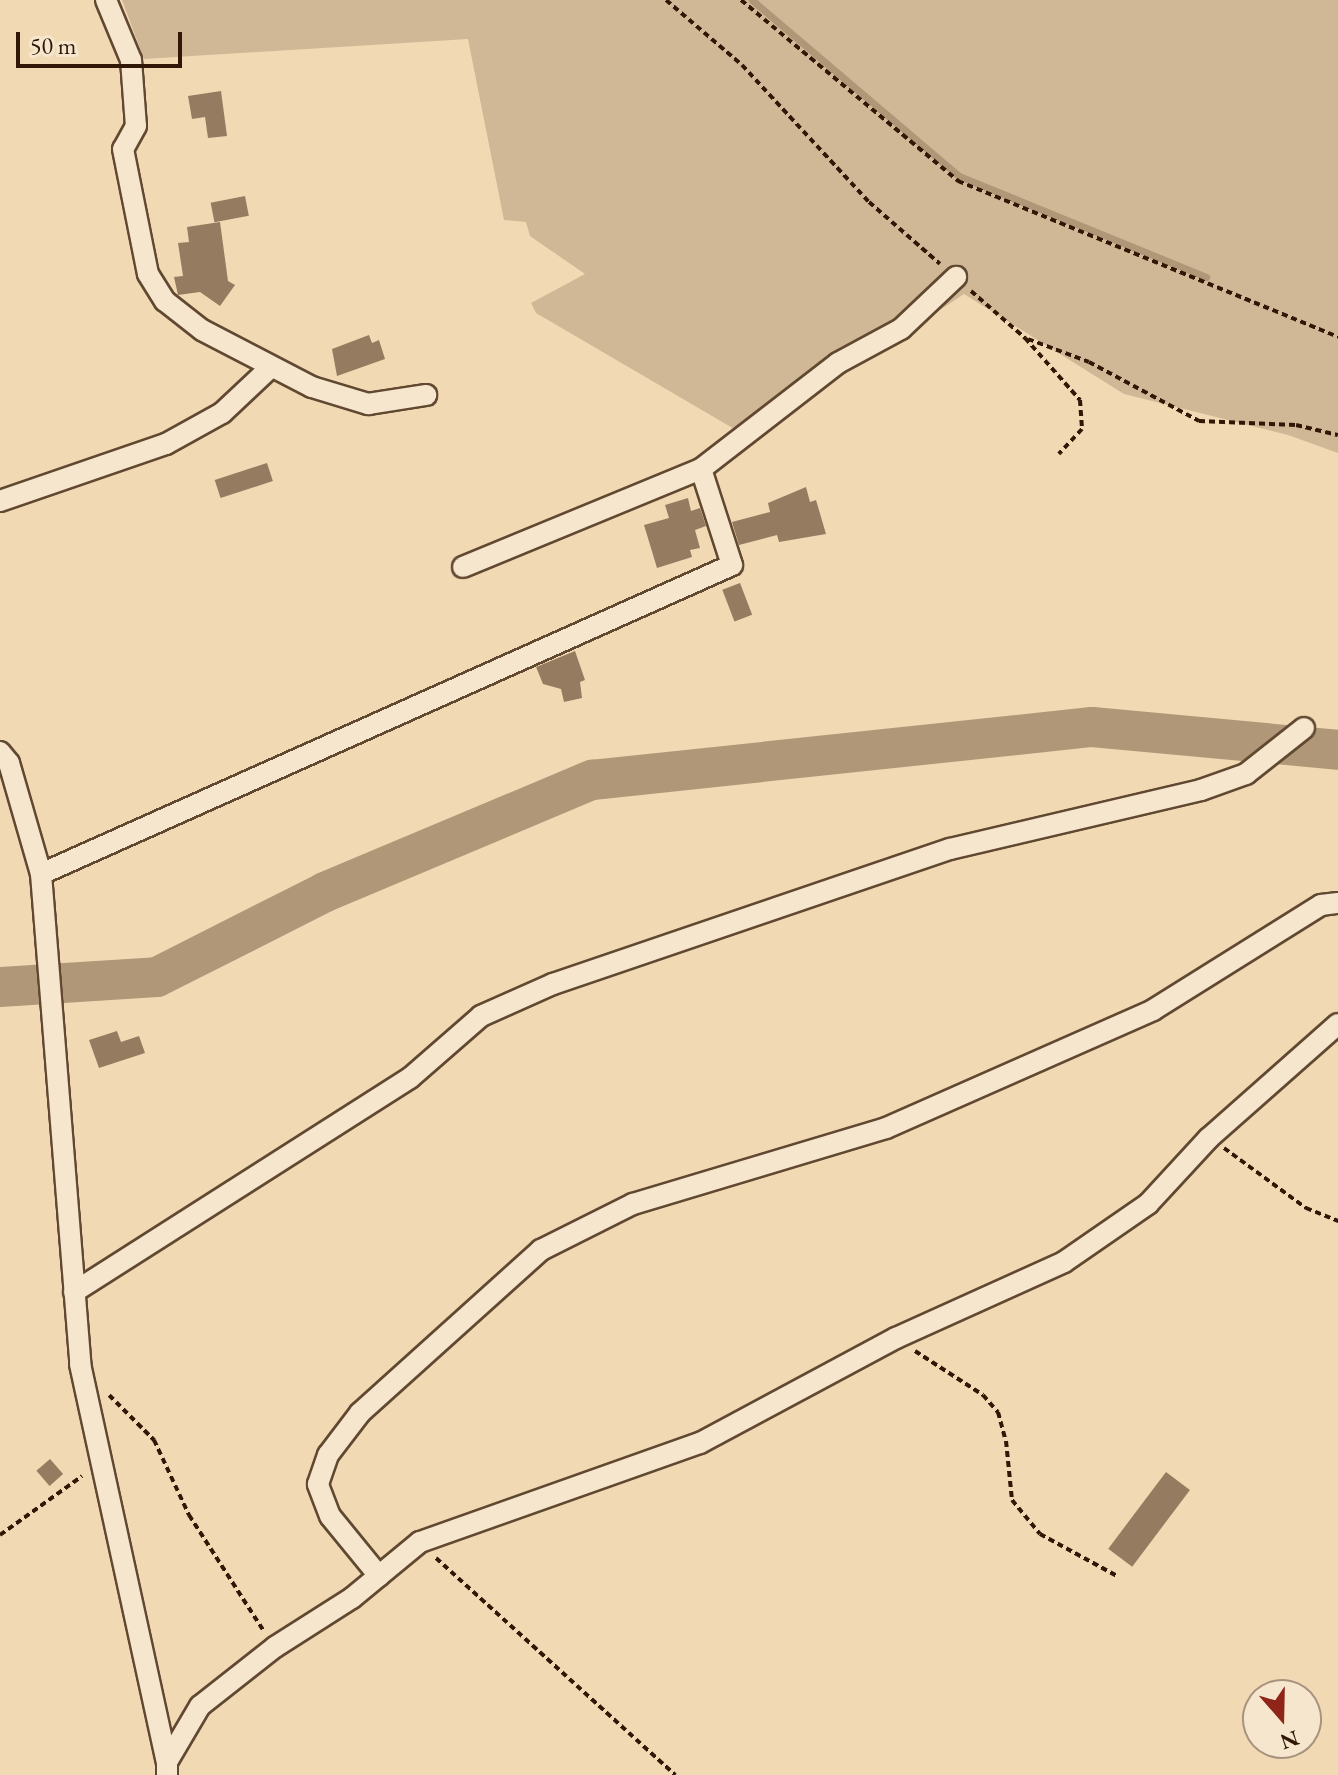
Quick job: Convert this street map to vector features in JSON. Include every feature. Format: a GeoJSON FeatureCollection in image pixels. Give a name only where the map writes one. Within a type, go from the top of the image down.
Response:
{"type":"FeatureCollection","features":[{"type":"Feature","properties":{"kind":"street"},"geometry":{"type":"LineString","coordinates":[[106,0],[131,60],[136,126],[123,149],[148,274],[177,311],[270,368],[368,404],[426,395]]}},
{"type":"Feature","properties":{"kind":"street"},"geometry":{"type":"LineString","coordinates":[[463,567],[701,469],[838,363],[901,329],[956,277]]}},
{"type":"Feature","properties":{"kind":"street"},"geometry":{"type":"LineString","coordinates":[[0,501],[166,444],[222,413],[270,368]]}},
{"type":"Feature","properties":{"kind":"street"},"geometry":{"type":"LineString","coordinates":[[41,874],[732,565],[701,469]]}},
{"type":"Feature","properties":{"kind":"street"},"geometry":{"type":"LineString","coordinates":[[74,1292],[410,1078],[481,1016],[553,984],[950,849],[1201,790],[1246,774],[1304,728]]}},
{"type":"Feature","properties":{"kind":"street"},"geometry":{"type":"LineString","coordinates":[[0,752],[9,763],[41,874],[80,1364],[167,1768]]}},
{"type":"Feature","properties":{"kind":"street"},"geometry":{"type":"LineString","coordinates":[[379,1576],[330,1516],[318,1484],[328,1455],[360,1413],[541,1250],[633,1204],[886,1128],[1153,1010],[1321,905],[1338,903]]}},
{"type":"Feature","properties":{"kind":"street"},"geometry":{"type":"LineString","coordinates":[[167,1768],[200,1706],[275,1647],[379,1576],[420,1542],[700,1443],[896,1338],[1064,1262],[1148,1204],[1209,1138],[1338,1024]]}},
{"type":"Feature","properties":{"kind":"path"},"geometry":{"type":"LineString","coordinates":[[666,0],[742,65],[869,202],[1025,338],[1080,400],[1082,429],[1059,454]]}},
{"type":"Feature","properties":{"kind":"path"},"geometry":{"type":"LineString","coordinates":[[741,0],[958,181],[1338,337]]}},
{"type":"Feature","properties":{"kind":"path"},"geometry":{"type":"LineString","coordinates":[[1025,338],[1089,362],[1199,421],[1296,425],[1338,435]]}},
{"type":"Feature","properties":{"kind":"path"},"geometry":{"type":"LineString","coordinates":[[1209,1138],[1306,1208],[1338,1221]]}},
{"type":"Feature","properties":{"kind":"path"},"geometry":{"type":"LineString","coordinates":[[896,1338],[983,1395],[998,1412],[1006,1441],[1012,1500],[1040,1534],[1117,1576]]}},
{"type":"Feature","properties":{"kind":"path"},"geometry":{"type":"LineString","coordinates":[[107,1392],[154,1440],[189,1515],[275,1647]]}},
{"type":"Feature","properties":{"kind":"path"},"geometry":{"type":"LineString","coordinates":[[0,1535],[60,1488],[102,1465]]}},
{"type":"Feature","properties":{"kind":"path"},"geometry":{"type":"LineString","coordinates":[[420,1542],[675,1775]]}},
{"type":"Feature","properties":{"kind":"shaded area"},"geometry":{"type":"Polygon","coordinates":[[[122,0],[1338,0],[1338,453],[1288,435],[1124,394],[964,294],[748,437],[536,313],[531,303],[585,274],[530,236],[526,222],[504,220],[468,39],[144,59],[122,0]]]}},
{"type":"Feature","properties":{"kind":"building"},"geometry":{"type":"Polygon","coordinates":[[[221,91],[227,136],[208,138],[205,117],[192,119],[188,96],[221,91]]]}},
{"type":"Feature","properties":{"kind":"building"},"geometry":{"type":"Polygon","coordinates":[[[245,196],[249,216],[214,222],[211,203],[245,196]]]}},
{"type":"Feature","properties":{"kind":"building"},"geometry":{"type":"Polygon","coordinates":[[[220,222],[228,281],[235,285],[220,306],[200,292],[178,295],[174,277],[183,276],[178,243],[189,242],[187,227],[220,222]]]}},
{"type":"Feature","properties":{"kind":"building"},"geometry":{"type":"Polygon","coordinates":[[[369,335],[372,343],[379,340],[385,359],[337,376],[332,349],[369,335]]]}},
{"type":"Feature","properties":{"kind":"building"},"geometry":{"type":"Polygon","coordinates":[[[267,463],[273,481],[221,498],[215,480],[267,463]]]}},
{"type":"Feature","properties":{"kind":"building"},"geometry":{"type":"Polygon","coordinates":[[[806,487],[810,502],[816,500],[826,534],[779,542],[777,535],[739,545],[732,522],[770,512],[768,503],[806,487]]]}},
{"type":"Feature","properties":{"kind":"building"},"geometry":{"type":"Polygon","coordinates":[[[688,498],[691,511],[700,508],[706,526],[695,530],[700,548],[690,550],[692,557],[657,568],[644,525],[669,518],[665,505],[688,498]]]}},
{"type":"Feature","properties":{"kind":"building"},"geometry":{"type":"Polygon","coordinates":[[[740,583],[752,615],[734,622],[722,590],[740,583]]]}},
{"type":"Feature","properties":{"kind":"building"},"geometry":{"type":"Polygon","coordinates":[[[575,651],[585,680],[580,682],[582,698],[564,702],[561,689],[543,684],[536,667],[575,651]]]}},
{"type":"Feature","properties":{"kind":"building"},"geometry":{"type":"Polygon","coordinates":[[[117,1031],[121,1042],[139,1036],[145,1053],[99,1068],[89,1040],[117,1031]]]}},
{"type":"Feature","properties":{"kind":"building"},"geometry":{"type":"Polygon","coordinates":[[[50,1459],[63,1474],[50,1486],[36,1471],[50,1459]]]}},
{"type":"Feature","properties":{"kind":"building"},"geometry":{"type":"Polygon","coordinates":[[[1166,1472],[1190,1490],[1132,1567],[1108,1549],[1166,1472]]]}},
{"type":"Feature","properties":{"kind":"waterway"},"geometry":{"type":"LineString","coordinates":[[752,0],[959,176],[1206,277]]}},
{"type":"Feature","properties":{"kind":"waterway"},"geometry":{"type":"LineString","coordinates":[[0,987],[157,977],[325,892],[592,780],[1092,727],[1338,750]]}}]}
